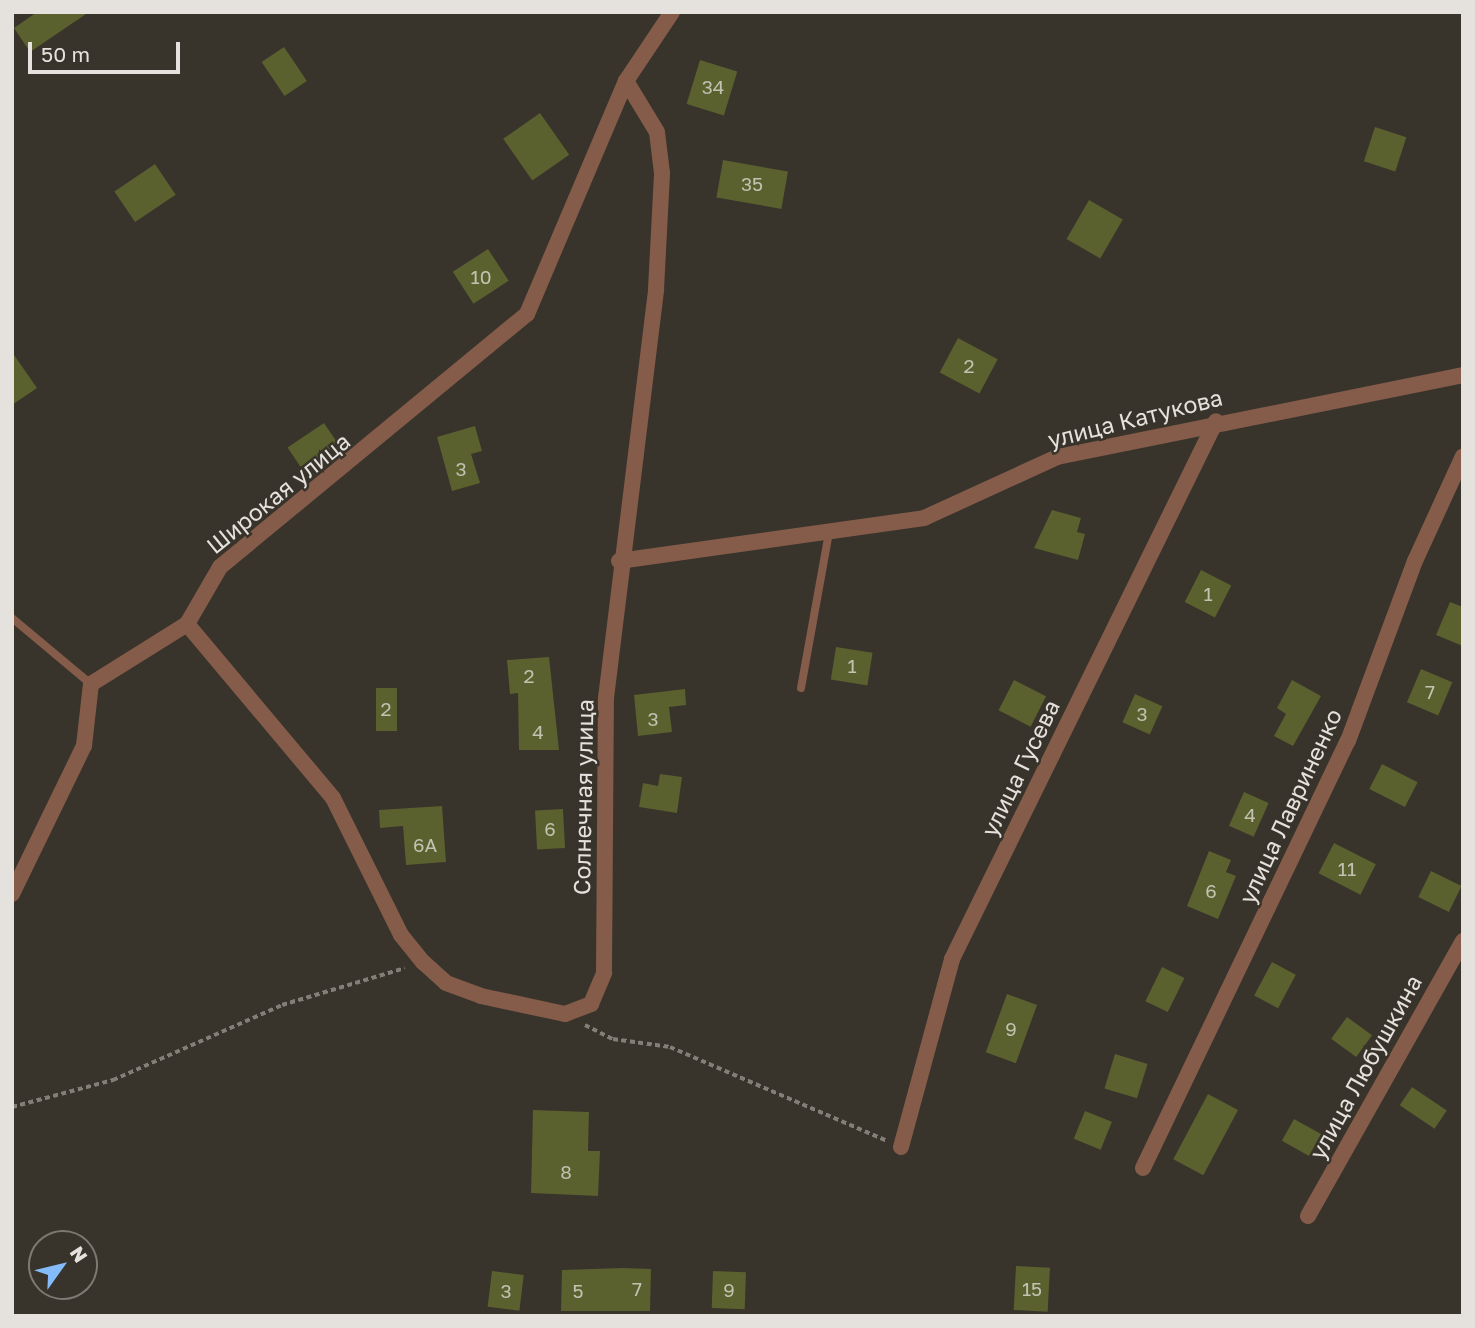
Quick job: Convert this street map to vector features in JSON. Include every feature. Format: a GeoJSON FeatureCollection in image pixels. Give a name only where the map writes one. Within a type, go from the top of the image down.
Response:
{"type":"FeatureCollection","features":[{"type":"Feature","properties":{"kind":"street","name":"Широкая улица"},"geometry":{"type":"LineString","coordinates":[[187,624],[220,567],[527,314],[626,81],[672,12]]}},
{"type":"Feature","properties":{"kind":"street","name":"Солнечная улица"},"geometry":{"type":"LineString","coordinates":[[565,1014],[590,1004],[604,973],[606,698],[620,561],[656,289],[662,173],[657,132],[626,81]]}},
{"type":"Feature","properties":{"kind":"street","name":"улица Катукова"},"geometry":{"type":"LineString","coordinates":[[620,561],[924,518],[1057,457],[1216,421],[1463,375]]}},
{"type":"Feature","properties":{"kind":"street","name":"улица Гусева"},"geometry":{"type":"LineString","coordinates":[[901,1147],[952,959],[1216,421]]}},
{"type":"Feature","properties":{"kind":"street","name":"улица Лавриненко"},"geometry":{"type":"LineString","coordinates":[[1143,1168],[1348,741],[1415,561],[1463,456]]}},
{"type":"Feature","properties":{"kind":"street"},"geometry":{"type":"LineString","coordinates":[[12,894],[84,746],[91,684],[187,624],[333,798],[401,935],[423,962],[446,983],[481,996],[565,1014]]}},
{"type":"Feature","properties":{"kind":"street","name":"улица Любушкина"},"geometry":{"type":"LineString","coordinates":[[1308,1216],[1463,941]]}},
{"type":"Feature","properties":{"kind":"lane"},"geometry":{"type":"LineString","coordinates":[[801,688],[829,533]]}},
{"type":"Feature","properties":{"kind":"lane"},"geometry":{"type":"LineString","coordinates":[[12,618],[91,684]]}},
{"type":"Feature","properties":{"kind":"path"},"geometry":{"type":"LineString","coordinates":[[12,1107],[113,1080],[282,1005],[423,962]]}},
{"type":"Feature","properties":{"kind":"path"},"geometry":{"type":"LineString","coordinates":[[565,1014],[613,1039],[670,1047],[901,1147]]}},
{"type":"Feature","properties":{"kind":"building"},"geometry":{"type":"Polygon","coordinates":[[[37,12],[89,12],[30,52],[14,28],[37,12]]]}},
{"type":"Feature","properties":{"kind":"building"},"geometry":{"type":"Polygon","coordinates":[[[284,47],[307,81],[285,96],[262,62],[284,47]]]}},
{"type":"Feature","properties":{"kind":"building"},"geometry":{"type":"Polygon","coordinates":[[[700,60],[737,71],[724,115],[687,104],[700,60]]]}},
{"type":"Feature","properties":{"kind":"building"},"geometry":{"type":"Polygon","coordinates":[[[540,113],[569,155],[532,181],[503,139],[540,113]]]}},
{"type":"Feature","properties":{"kind":"building"},"geometry":{"type":"Polygon","coordinates":[[[1375,127],[1406,137],[1395,171],[1364,161],[1375,127]]]}},
{"type":"Feature","properties":{"kind":"building"},"geometry":{"type":"Polygon","coordinates":[[[723,160],[788,171],[781,209],[716,197],[723,160]]]}},
{"type":"Feature","properties":{"kind":"building"},"geometry":{"type":"Polygon","coordinates":[[[155,164],[176,195],[135,222],[114,191],[155,164]]]}},
{"type":"Feature","properties":{"kind":"building"},"geometry":{"type":"Polygon","coordinates":[[[1089,200],[1123,220],[1100,258],[1066,239],[1089,200]]]}},
{"type":"Feature","properties":{"kind":"building"},"geometry":{"type":"Polygon","coordinates":[[[488,249],[509,281],[473,304],[453,272],[488,249]]]}},
{"type":"Feature","properties":{"kind":"building"},"geometry":{"type":"Polygon","coordinates":[[[958,338],[998,359],[979,394],[940,372],[958,338]]]}},
{"type":"Feature","properties":{"kind":"building"},"geometry":{"type":"Polygon","coordinates":[[[12,352],[37,388],[12,405],[12,352]]]}},
{"type":"Feature","properties":{"kind":"building"},"geometry":{"type":"Polygon","coordinates":[[[324,423],[338,444],[302,468],[288,448],[324,423]]]}},
{"type":"Feature","properties":{"kind":"building"},"geometry":{"type":"Polygon","coordinates":[[[475,426],[482,451],[471,454],[480,483],[452,491],[437,437],[475,426]]]}},
{"type":"Feature","properties":{"kind":"building"},"geometry":{"type":"Polygon","coordinates":[[[1052,510],[1081,518],[1077,532],[1085,534],[1078,560],[1034,548],[1052,510]]]}},
{"type":"Feature","properties":{"kind":"building"},"geometry":{"type":"Polygon","coordinates":[[[1201,570],[1231,585],[1215,618],[1185,602],[1201,570]]]}},
{"type":"Feature","properties":{"kind":"building"},"geometry":{"type":"Polygon","coordinates":[[[1450,602],[1463,607],[1463,646],[1436,635],[1450,602]]]}},
{"type":"Feature","properties":{"kind":"building"},"geometry":{"type":"Polygon","coordinates":[[[836,647],[873,653],[867,685],[831,680],[836,647]]]}},
{"type":"Feature","properties":{"kind":"building"},"geometry":{"type":"Polygon","coordinates":[[[549,657],[559,750],[519,750],[518,693],[510,694],[507,660],[549,657]]]}},
{"type":"Feature","properties":{"kind":"building"},"geometry":{"type":"Polygon","coordinates":[[[1421,669],[1452,682],[1438,715],[1407,702],[1421,669]]]}},
{"type":"Feature","properties":{"kind":"building"},"geometry":{"type":"Polygon","coordinates":[[[1014,680],[1046,696],[1031,727],[999,710],[1014,680]]]}},
{"type":"Feature","properties":{"kind":"building"},"geometry":{"type":"Polygon","coordinates":[[[1292,680],[1321,696],[1293,746],[1274,736],[1286,714],[1277,708],[1292,680]]]}},
{"type":"Feature","properties":{"kind":"building"},"geometry":{"type":"Polygon","coordinates":[[[376,688],[397,688],[397,731],[376,731],[376,688]]]}},
{"type":"Feature","properties":{"kind":"building"},"geometry":{"type":"Polygon","coordinates":[[[685,689],[686,705],[669,707],[672,732],[638,736],[634,695],[685,689]]]}},
{"type":"Feature","properties":{"kind":"building"},"geometry":{"type":"Polygon","coordinates":[[[1135,694],[1162,706],[1150,735],[1122,722],[1135,694]]]}},
{"type":"Feature","properties":{"kind":"building"},"geometry":{"type":"Polygon","coordinates":[[[1382,764],[1418,782],[1405,807],[1369,789],[1382,764]]]}},
{"type":"Feature","properties":{"kind":"building"},"geometry":{"type":"Polygon","coordinates":[[[660,774],[682,777],[677,813],[639,807],[643,783],[658,786],[660,774]]]}},
{"type":"Feature","properties":{"kind":"building"},"geometry":{"type":"Polygon","coordinates":[[[1244,792],[1269,803],[1254,837],[1229,826],[1244,792]]]}},
{"type":"Feature","properties":{"kind":"building"},"geometry":{"type":"Polygon","coordinates":[[[442,806],[446,862],[406,865],[403,826],[380,828],[379,810],[442,806]]]}},
{"type":"Feature","properties":{"kind":"building"},"geometry":{"type":"Polygon","coordinates":[[[563,809],[565,848],[537,849],[535,810],[563,809]]]}},
{"type":"Feature","properties":{"kind":"building"},"geometry":{"type":"Polygon","coordinates":[[[1334,843],[1376,864],[1360,895],[1319,873],[1334,843]]]}},
{"type":"Feature","properties":{"kind":"building"},"geometry":{"type":"Polygon","coordinates":[[[1209,851],[1231,860],[1226,872],[1236,876],[1218,919],[1187,906],[1209,851]]]}},
{"type":"Feature","properties":{"kind":"building"},"geometry":{"type":"Polygon","coordinates":[[[1431,871],[1462,886],[1449,912],[1418,897],[1431,871]]]}},
{"type":"Feature","properties":{"kind":"building"},"geometry":{"type":"Polygon","coordinates":[[[1272,962],[1296,975],[1278,1008],[1254,996],[1272,962]]]}},
{"type":"Feature","properties":{"kind":"building"},"geometry":{"type":"Polygon","coordinates":[[[1162,967],[1184,978],[1168,1012],[1145,1001],[1162,967]]]}},
{"type":"Feature","properties":{"kind":"building"},"geometry":{"type":"Polygon","coordinates":[[[1007,994],[1037,1005],[1016,1063],[986,1052],[1007,994]]]}},
{"type":"Feature","properties":{"kind":"building"},"geometry":{"type":"Polygon","coordinates":[[[1347,1017],[1372,1035],[1356,1057],[1331,1039],[1347,1017]]]}},
{"type":"Feature","properties":{"kind":"building"},"geometry":{"type":"Polygon","coordinates":[[[1115,1054],[1148,1064],[1137,1098],[1104,1088],[1115,1054]]]}},
{"type":"Feature","properties":{"kind":"building"},"geometry":{"type":"Polygon","coordinates":[[[1412,1087],[1447,1110],[1435,1129],[1400,1105],[1412,1087]]]}},
{"type":"Feature","properties":{"kind":"building"},"geometry":{"type":"Polygon","coordinates":[[[1208,1094],[1238,1110],[1203,1175],[1173,1159],[1208,1094]]]}},
{"type":"Feature","properties":{"kind":"building"},"geometry":{"type":"Polygon","coordinates":[[[533,1110],[589,1112],[588,1151],[600,1151],[598,1196],[531,1193],[533,1110]]]}},
{"type":"Feature","properties":{"kind":"building"},"geometry":{"type":"Polygon","coordinates":[[[1085,1111],[1112,1122],[1101,1150],[1074,1139],[1085,1111]]]}},
{"type":"Feature","properties":{"kind":"building"},"geometry":{"type":"Polygon","coordinates":[[[1294,1119],[1321,1134],[1309,1156],[1282,1141],[1294,1119]]]}},
{"type":"Feature","properties":{"kind":"building"},"geometry":{"type":"Polygon","coordinates":[[[1016,1266],[1050,1268],[1048,1312],[1014,1310],[1016,1266]]]}},
{"type":"Feature","properties":{"kind":"building"},"geometry":{"type":"Polygon","coordinates":[[[651,1269],[650,1311],[561,1311],[562,1270],[651,1269]]]}},
{"type":"Feature","properties":{"kind":"building"},"geometry":{"type":"Polygon","coordinates":[[[492,1271],[524,1275],[519,1311],[488,1307],[492,1271]]]}},
{"type":"Feature","properties":{"kind":"building"},"geometry":{"type":"Polygon","coordinates":[[[713,1271],[746,1272],[745,1309],[712,1308],[713,1271]]]}}]}
